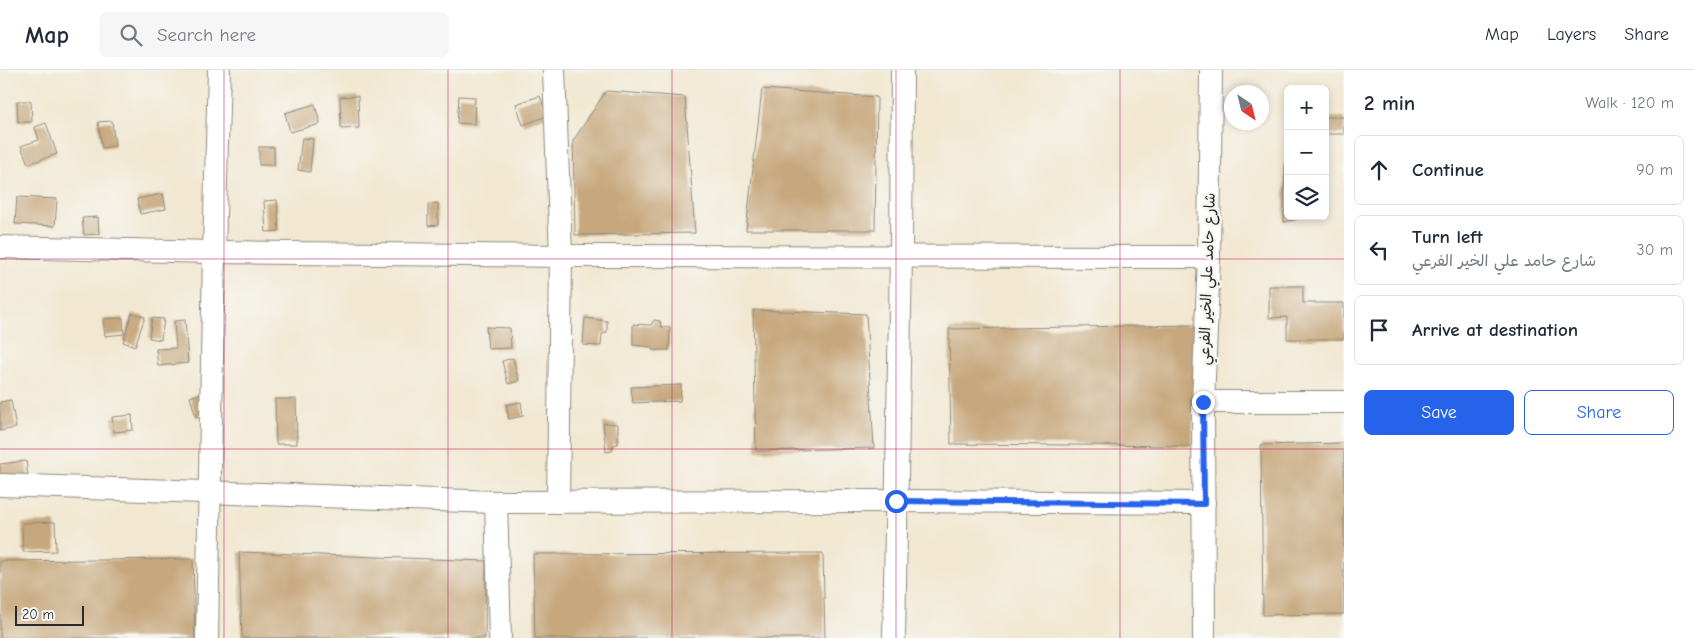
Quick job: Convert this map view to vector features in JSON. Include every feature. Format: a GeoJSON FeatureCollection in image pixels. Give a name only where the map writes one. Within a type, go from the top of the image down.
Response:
{"type":"FeatureCollection","features":[{"type":"Feature","properties":{"kind":"street"},"geometry":{"type":"LineString","coordinates":[[207,638],[219,70]]}},
{"type":"Feature","properties":{"kind":"street"},"geometry":{"type":"LineString","coordinates":[[554,70],[560,256],[558,502]]}},
{"type":"Feature","properties":{"kind":"street"},"geometry":{"type":"LineString","coordinates":[[894,638],[901,256],[902,70]]}},
{"type":"Feature","properties":{"kind":"street","name":"شارع حامد علي الخير الفرعي"},"geometry":{"type":"LineString","coordinates":[[1204,638],[1203,402],[1209,257],[1212,70]]}},
{"type":"Feature","properties":{"kind":"street"},"geometry":{"type":"LineString","coordinates":[[0,247],[214,252],[560,256],[1209,257]]}},
{"type":"Feature","properties":{"kind":"street"},"geometry":{"type":"LineString","coordinates":[[1203,402],[1344,402]]}},
{"type":"Feature","properties":{"kind":"street"},"geometry":{"type":"LineString","coordinates":[[0,485],[496,502],[896,501],[1204,504]]}},
{"type":"Feature","properties":{"kind":"street"},"geometry":{"type":"LineString","coordinates":[[496,502],[500,638]]}},
{"type":"Feature","properties":{"kind":"building"},"geometry":{"type":"Polygon","coordinates":[[[762,89],[877,97],[875,230],[746,230],[762,89]]]}},
{"type":"Feature","properties":{"kind":"building"},"geometry":{"type":"Polygon","coordinates":[[[606,91],[685,97],[695,233],[575,235],[573,141],[606,91]]]}},
{"type":"Feature","properties":{"kind":"building"},"geometry":{"type":"Polygon","coordinates":[[[358,96],[359,128],[341,129],[340,97],[358,96]]]}},
{"type":"Feature","properties":{"kind":"building"},"geometry":{"type":"Polygon","coordinates":[[[459,96],[475,97],[474,124],[457,123],[459,96]]]}},
{"type":"Feature","properties":{"kind":"building"},"geometry":{"type":"Polygon","coordinates":[[[540,96],[547,116],[523,125],[516,104],[540,96]]]}},
{"type":"Feature","properties":{"kind":"building"},"geometry":{"type":"Polygon","coordinates":[[[17,101],[31,101],[32,122],[18,122],[17,101]]]}},
{"type":"Feature","properties":{"kind":"building"},"geometry":{"type":"Polygon","coordinates":[[[315,104],[320,124],[290,132],[285,113],[315,104]]]}},
{"type":"Feature","properties":{"kind":"building"},"geometry":{"type":"Polygon","coordinates":[[[1329,117],[1344,117],[1344,134],[1329,134],[1329,117]]]}},
{"type":"Feature","properties":{"kind":"building"},"geometry":{"type":"Polygon","coordinates":[[[112,121],[115,146],[102,148],[98,122],[112,121]]]}},
{"type":"Feature","properties":{"kind":"building"},"geometry":{"type":"Polygon","coordinates":[[[46,123],[57,154],[28,164],[21,146],[39,140],[35,127],[46,123]]]}},
{"type":"Feature","properties":{"kind":"building"},"geometry":{"type":"Polygon","coordinates":[[[302,138],[313,139],[310,172],[298,170],[302,138]]]}},
{"type":"Feature","properties":{"kind":"building"},"geometry":{"type":"Polygon","coordinates":[[[259,147],[274,147],[274,165],[259,165],[259,147]]]}},
{"type":"Feature","properties":{"kind":"building"},"geometry":{"type":"Polygon","coordinates":[[[163,194],[166,209],[140,214],[137,199],[163,194]]]}},
{"type":"Feature","properties":{"kind":"building"},"geometry":{"type":"Polygon","coordinates":[[[17,197],[57,199],[55,226],[15,224],[17,197]]]}},
{"type":"Feature","properties":{"kind":"building"},"geometry":{"type":"Polygon","coordinates":[[[277,200],[279,231],[266,232],[264,201],[277,200]]]}},
{"type":"Feature","properties":{"kind":"building"},"geometry":{"type":"Polygon","coordinates":[[[438,203],[438,225],[428,226],[428,204],[438,203]]]}},
{"type":"Feature","properties":{"kind":"building"},"geometry":{"type":"Polygon","coordinates":[[[98,217],[99,234],[84,235],[82,218],[98,217]]]}},
{"type":"Feature","properties":{"kind":"building"},"geometry":{"type":"Polygon","coordinates":[[[1269,286],[1303,286],[1303,303],[1344,303],[1344,339],[1287,339],[1287,317],[1269,318],[1269,286]]]}},
{"type":"Feature","properties":{"kind":"building"},"geometry":{"type":"Polygon","coordinates":[[[753,310],[866,314],[874,448],[756,451],[753,310]]]}},
{"type":"Feature","properties":{"kind":"building"},"geometry":{"type":"Polygon","coordinates":[[[132,313],[145,317],[135,346],[123,342],[132,313]]]}},
{"type":"Feature","properties":{"kind":"building"},"geometry":{"type":"Polygon","coordinates":[[[123,318],[124,334],[105,336],[103,319],[123,318]]]}},
{"type":"Feature","properties":{"kind":"building"},"geometry":{"type":"Polygon","coordinates":[[[152,318],[164,319],[161,340],[149,338],[152,318]]]}},
{"type":"Feature","properties":{"kind":"building"},"geometry":{"type":"Polygon","coordinates":[[[585,318],[607,321],[607,332],[602,334],[601,346],[583,345],[585,318]]]}},
{"type":"Feature","properties":{"kind":"building"},"geometry":{"type":"Polygon","coordinates":[[[185,320],[188,363],[158,366],[156,349],[176,348],[174,321],[185,320]]]}},
{"type":"Feature","properties":{"kind":"building"},"geometry":{"type":"Polygon","coordinates":[[[654,320],[660,321],[661,327],[670,327],[669,350],[652,350],[652,347],[633,345],[633,324],[651,325],[654,320]]]}},
{"type":"Feature","properties":{"kind":"building"},"geometry":{"type":"Polygon","coordinates":[[[1198,325],[1192,446],[951,444],[949,329],[1198,325]]]}},
{"type":"Feature","properties":{"kind":"building"},"geometry":{"type":"Polygon","coordinates":[[[486,327],[510,328],[511,348],[488,349],[486,327]]]}},
{"type":"Feature","properties":{"kind":"building"},"geometry":{"type":"Polygon","coordinates":[[[513,358],[519,381],[508,384],[502,361],[513,358]]]}},
{"type":"Feature","properties":{"kind":"building"},"geometry":{"type":"Polygon","coordinates":[[[681,385],[680,401],[633,403],[631,387],[681,385]]]}},
{"type":"Feature","properties":{"kind":"building"},"geometry":{"type":"Polygon","coordinates":[[[202,393],[208,414],[196,417],[190,397],[202,393]]]}},
{"type":"Feature","properties":{"kind":"building"},"geometry":{"type":"Polygon","coordinates":[[[275,399],[296,399],[297,444],[276,444],[275,399]]]}},
{"type":"Feature","properties":{"kind":"building"},"geometry":{"type":"Polygon","coordinates":[[[11,400],[16,428],[0,431],[0,402],[11,400]]]}},
{"type":"Feature","properties":{"kind":"building"},"geometry":{"type":"Polygon","coordinates":[[[521,402],[523,416],[509,419],[506,405],[521,402]]]}},
{"type":"Feature","properties":{"kind":"building"},"geometry":{"type":"Polygon","coordinates":[[[132,415],[133,430],[114,432],[112,417],[132,415]]]}},
{"type":"Feature","properties":{"kind":"building"},"geometry":{"type":"Polygon","coordinates":[[[603,423],[618,424],[618,444],[613,445],[612,451],[606,452],[603,423]]]}},
{"type":"Feature","properties":{"kind":"building"},"geometry":{"type":"Polygon","coordinates":[[[1344,443],[1344,614],[1263,615],[1261,445],[1344,443]]]}},
{"type":"Feature","properties":{"kind":"building"},"geometry":{"type":"Polygon","coordinates":[[[26,461],[30,491],[0,495],[0,464],[26,461]]]}},
{"type":"Feature","properties":{"kind":"building"},"geometry":{"type":"Polygon","coordinates":[[[55,522],[56,551],[23,552],[22,523],[55,522]]]}},
{"type":"Feature","properties":{"kind":"building"},"geometry":{"type":"Polygon","coordinates":[[[239,552],[486,561],[485,638],[242,638],[239,552]]]}},
{"type":"Feature","properties":{"kind":"building"},"geometry":{"type":"Polygon","coordinates":[[[823,553],[825,638],[535,638],[533,554],[823,553]]]}},
{"type":"Feature","properties":{"kind":"building"},"geometry":{"type":"Polygon","coordinates":[[[193,559],[195,638],[0,638],[0,561],[193,559]]]}},
{"type":"Feature","properties":{"kind":"route"},"geometry":{"type":"LineString","coordinates":[[896,501],[1204,504],[1203,402]]}}]}
